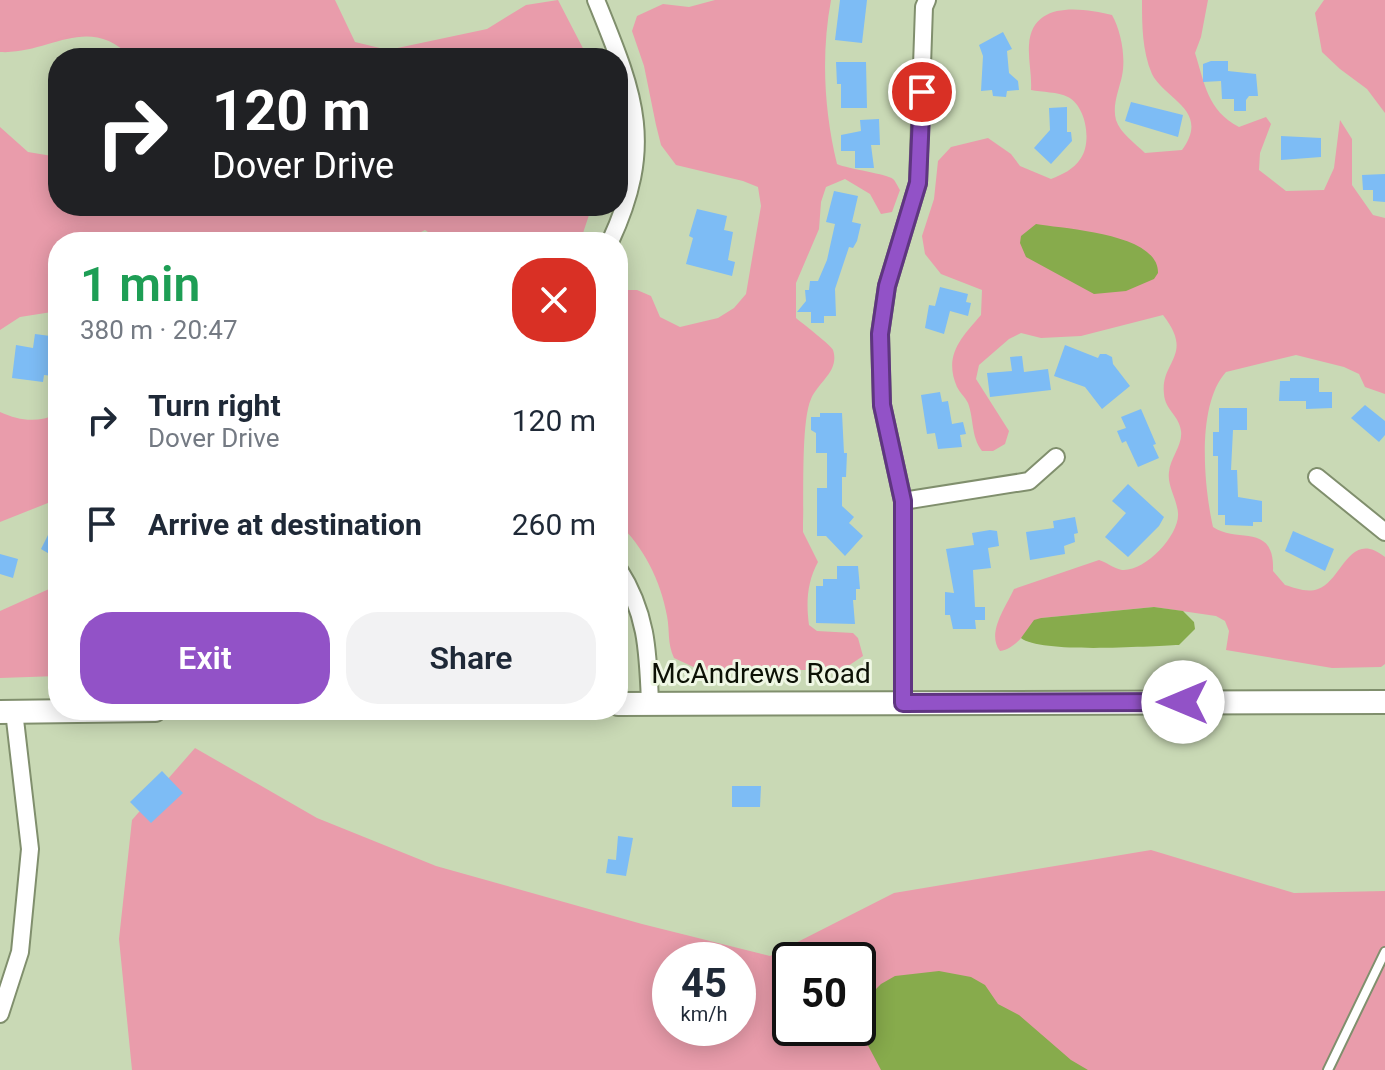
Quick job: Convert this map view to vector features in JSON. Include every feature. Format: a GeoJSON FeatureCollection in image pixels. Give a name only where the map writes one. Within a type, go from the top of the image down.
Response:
{"type":"FeatureCollection","features":[{"type":"Feature","properties":{"kind":"main road","name":"McAndrews Road"},"geometry":{"type":"LineString","coordinates":[[628,704],[1385,702]]}},
{"type":"Feature","properties":{"kind":"main road"},"geometry":{"type":"LineString","coordinates":[[7,712],[48,711]]}},
{"type":"Feature","properties":{"kind":"street"},"geometry":{"type":"LineString","coordinates":[[596,0],[615,48]]}},
{"type":"Feature","properties":{"kind":"street"},"geometry":{"type":"LineString","coordinates":[[903,703],[903,501],[882,405],[880,334],[887,286],[918,183],[924,7],[927,0]]}},
{"type":"Feature","properties":{"kind":"street"},"geometry":{"type":"LineString","coordinates":[[628,81],[635,108],[637,142],[628,189]]}},
{"type":"Feature","properties":{"kind":"street"},"geometry":{"type":"LineString","coordinates":[[903,501],[1029,481],[1056,457]]}},
{"type":"Feature","properties":{"kind":"street"},"geometry":{"type":"LineString","coordinates":[[1317,477],[1385,532]]}},
{"type":"Feature","properties":{"kind":"street"},"geometry":{"type":"LineString","coordinates":[[628,584],[645,626],[650,703]]}},
{"type":"Feature","properties":{"kind":"street"},"geometry":{"type":"LineString","coordinates":[[0,1014],[20,952],[30,849],[7,712]]}},
{"type":"Feature","properties":{"kind":"lane"},"geometry":{"type":"LineString","coordinates":[[1328,1070],[1385,952]]}},
{"type":"Feature","properties":{"kind":"shaded area"},"geometry":{"type":"Polygon","coordinates":[[[0,0],[335,0],[355,42],[380,48],[119,48],[99,38],[84,37],[0,52],[0,0]]]}},
{"type":"Feature","properties":{"kind":"shaded area"},"geometry":{"type":"Polygon","coordinates":[[[558,0],[583,48],[397,48],[487,29],[526,5],[558,0]]]}},
{"type":"Feature","properties":{"kind":"shaded area"},"geometry":{"type":"Polygon","coordinates":[[[715,0],[831,0],[825,82],[837,164],[890,177],[900,190],[892,212],[881,214],[870,194],[845,179],[826,187],[821,202],[819,229],[796,283],[796,318],[833,350],[834,357],[831,370],[814,393],[808,409],[804,441],[803,532],[818,562],[808,593],[809,625],[817,631],[853,633],[858,638],[863,656],[842,670],[700,670],[674,658],[664,603],[655,577],[643,553],[628,534],[628,290],[651,296],[660,317],[680,327],[718,318],[734,308],[746,294],[761,206],[758,187],[676,165],[661,145],[644,66],[632,31],[637,16],[663,4],[689,7],[715,0]]]}},
{"type":"Feature","properties":{"kind":"shaded area"},"geometry":{"type":"Polygon","coordinates":[[[1142,0],[1208,0],[1195,53],[1209,95],[1220,113],[1239,127],[1266,117],[1271,124],[1260,153],[1259,170],[1286,191],[1324,190],[1334,168],[1340,120],[1352,139],[1352,185],[1373,215],[1385,218],[1385,394],[1365,387],[1359,374],[1344,367],[1296,355],[1226,372],[1216,386],[1210,405],[1205,447],[1213,527],[1261,540],[1272,556],[1273,571],[1285,585],[1305,590],[1318,589],[1334,577],[1354,552],[1363,549],[1373,550],[1385,557],[1385,664],[1381,667],[1332,668],[1226,650],[1229,631],[1225,621],[1216,616],[1154,607],[1041,618],[1007,649],[1000,651],[996,644],[996,628],[1014,589],[1099,560],[1122,570],[1131,569],[1150,559],[1173,531],[1178,513],[1169,472],[1181,431],[1165,400],[1164,383],[1174,358],[1176,340],[1163,315],[1081,336],[1041,338],[1021,333],[1009,339],[979,365],[976,379],[1009,431],[1005,444],[993,451],[982,451],[976,440],[968,403],[953,376],[952,365],[957,347],[981,315],[982,290],[941,274],[925,254],[922,236],[934,199],[938,161],[951,147],[988,138],[1011,154],[1020,166],[1051,179],[1078,162],[1086,143],[1085,125],[1079,108],[1068,97],[1031,90],[1029,45],[1032,31],[1039,20],[1060,10],[1087,10],[1112,15],[1123,53],[1116,120],[1145,153],[1182,150],[1190,136],[1189,115],[1152,74],[1144,47],[1142,0]]]}},
{"type":"Feature","properties":{"kind":"shaded area"},"geometry":{"type":"Polygon","coordinates":[[[1324,0],[1385,0],[1385,113],[1367,89],[1322,52],[1315,13],[1324,0]]]}},
{"type":"Feature","properties":{"kind":"shaded area"},"geometry":{"type":"Polygon","coordinates":[[[0,127],[28,152],[48,155],[48,216],[589,216],[583,232],[48,232],[48,313],[20,317],[0,330],[0,127]]]}},
{"type":"Feature","properties":{"kind":"shaded area"},"geometry":{"type":"Polygon","coordinates":[[[1036,224],[1087,231],[1127,241],[1143,249],[1154,260],[1158,273],[1154,279],[1126,291],[1094,294],[1026,257],[1020,243],[1021,236],[1036,224]]]}},
{"type":"Feature","properties":{"kind":"shaded area"},"geometry":{"type":"Polygon","coordinates":[[[0,412],[29,420],[48,417],[48,503],[0,522],[0,412]]]}},
{"type":"Feature","properties":{"kind":"shaded area"},"geometry":{"type":"Polygon","coordinates":[[[48,589],[48,676],[0,678],[0,611],[48,589]]]}},
{"type":"Feature","properties":{"kind":"shaded area"},"geometry":{"type":"Polygon","coordinates":[[[1154,607],[1183,611],[1194,622],[1195,629],[1179,645],[1072,648],[1032,643],[1021,638],[1034,620],[1041,618],[1154,607]]]}},
{"type":"Feature","properties":{"kind":"shaded area"},"geometry":{"type":"Polygon","coordinates":[[[195,748],[317,818],[436,866],[714,942],[652,942],[652,1046],[756,1046],[756,952],[772,955],[772,1046],[876,1046],[876,942],[798,942],[894,893],[1151,850],[1294,893],[1385,891],[1385,1070],[132,1070],[119,939],[132,820],[195,748]]]}},
{"type":"Feature","properties":{"kind":"shaded area"},"geometry":{"type":"Polygon","coordinates":[[[939,971],[971,977],[985,985],[998,1004],[1019,1015],[1071,1060],[1088,1070],[881,1070],[868,1046],[876,1046],[876,989],[895,976],[939,971]]]}},
{"type":"Feature","properties":{"kind":"building"},"geometry":{"type":"Polygon","coordinates":[[[840,0],[867,0],[862,43],[835,40],[840,0]]]}},
{"type":"Feature","properties":{"kind":"building"},"geometry":{"type":"Polygon","coordinates":[[[1003,32],[1012,49],[1007,51],[1009,73],[1018,81],[1019,90],[1007,91],[1006,97],[993,96],[992,90],[981,91],[983,56],[979,45],[1003,32]]]}},
{"type":"Feature","properties":{"kind":"building"},"geometry":{"type":"Polygon","coordinates":[[[1228,61],[1228,71],[1256,74],[1258,96],[1249,96],[1246,111],[1234,111],[1234,99],[1222,99],[1221,81],[1203,82],[1203,64],[1228,61]]]}},
{"type":"Feature","properties":{"kind":"building"},"geometry":{"type":"Polygon","coordinates":[[[836,62],[866,62],[867,108],[841,108],[841,84],[837,84],[836,62]]]}},
{"type":"Feature","properties":{"kind":"building"},"geometry":{"type":"Polygon","coordinates":[[[1131,102],[1183,115],[1178,137],[1125,121],[1131,102]]]}},
{"type":"Feature","properties":{"kind":"building"},"geometry":{"type":"Polygon","coordinates":[[[1067,107],[1067,132],[1071,132],[1072,141],[1051,164],[1034,148],[1050,130],[1049,108],[1067,107]]]}},
{"type":"Feature","properties":{"kind":"building"},"geometry":{"type":"Polygon","coordinates":[[[879,119],[880,145],[871,145],[874,168],[855,168],[855,151],[841,151],[841,135],[861,131],[860,120],[879,119]]]}},
{"type":"Feature","properties":{"kind":"building"},"geometry":{"type":"Polygon","coordinates":[[[1281,136],[1321,138],[1321,157],[1281,160],[1281,136]]]}},
{"type":"Feature","properties":{"kind":"building"},"geometry":{"type":"Polygon","coordinates":[[[1385,174],[1385,202],[1373,201],[1373,190],[1363,190],[1362,175],[1385,174]]]}},
{"type":"Feature","properties":{"kind":"building"},"geometry":{"type":"Polygon","coordinates":[[[834,191],[858,196],[852,222],[861,224],[857,241],[853,248],[849,247],[835,289],[836,316],[824,316],[824,323],[811,323],[811,312],[797,312],[806,301],[805,290],[809,290],[810,281],[818,281],[827,260],[835,224],[826,222],[834,191]]]}},
{"type":"Feature","properties":{"kind":"building"},"geometry":{"type":"Polygon","coordinates":[[[697,209],[727,216],[724,230],[733,232],[728,260],[735,262],[732,276],[686,264],[693,238],[689,236],[697,209]]]}},
{"type":"Feature","properties":{"kind":"building"},"geometry":{"type":"Polygon","coordinates":[[[940,287],[968,294],[966,302],[971,303],[968,316],[950,311],[944,334],[925,328],[929,305],[935,306],[940,287]]]}},
{"type":"Feature","properties":{"kind":"building"},"geometry":{"type":"Polygon","coordinates":[[[35,334],[48,336],[48,375],[44,375],[43,382],[12,378],[16,345],[33,348],[35,334]]]}},
{"type":"Feature","properties":{"kind":"building"},"geometry":{"type":"Polygon","coordinates":[[[1065,345],[1098,358],[1100,354],[1112,357],[1113,364],[1130,386],[1102,409],[1085,387],[1054,376],[1065,345]]]}},
{"type":"Feature","properties":{"kind":"building"},"geometry":{"type":"Polygon","coordinates":[[[1022,356],[1024,372],[1048,369],[1051,390],[990,397],[987,373],[1012,371],[1010,357],[1022,356]]]}},
{"type":"Feature","properties":{"kind":"building"},"geometry":{"type":"Polygon","coordinates":[[[1290,378],[1319,378],[1319,392],[1332,392],[1332,408],[1306,409],[1306,401],[1279,401],[1280,381],[1290,381],[1290,378]]]}},
{"type":"Feature","properties":{"kind":"building"},"geometry":{"type":"Polygon","coordinates":[[[940,392],[942,402],[948,401],[952,424],[963,422],[966,434],[960,435],[962,447],[938,449],[935,433],[927,434],[921,395],[940,392]]]}},
{"type":"Feature","properties":{"kind":"building"},"geometry":{"type":"Polygon","coordinates":[[[1365,405],[1385,421],[1385,435],[1379,442],[1351,418],[1365,405]]]}},
{"type":"Feature","properties":{"kind":"building"},"geometry":{"type":"Polygon","coordinates":[[[1219,408],[1247,408],[1247,430],[1233,430],[1231,470],[1237,470],[1238,497],[1262,501],[1262,522],[1253,522],[1253,526],[1225,525],[1225,515],[1218,515],[1218,456],[1213,456],[1213,432],[1219,432],[1219,408]]]}},
{"type":"Feature","properties":{"kind":"building"},"geometry":{"type":"Polygon","coordinates":[[[1141,409],[1159,458],[1138,467],[1126,441],[1122,443],[1117,431],[1126,428],[1121,417],[1141,409]]]}},
{"type":"Feature","properties":{"kind":"building"},"geometry":{"type":"Polygon","coordinates":[[[820,413],[842,413],[844,453],[847,453],[846,477],[842,477],[842,506],[854,517],[849,523],[863,536],[845,556],[826,536],[817,536],[817,488],[827,488],[827,453],[816,453],[816,433],[811,430],[811,417],[820,417],[820,413]]]}},
{"type":"Feature","properties":{"kind":"building"},"geometry":{"type":"Polygon","coordinates":[[[1128,484],[1164,517],[1128,557],[1105,537],[1126,513],[1112,501],[1128,484]]]}},
{"type":"Feature","properties":{"kind":"building"},"geometry":{"type":"Polygon","coordinates":[[[1075,517],[1078,533],[1074,534],[1075,542],[1064,546],[1065,554],[1030,560],[1026,532],[1054,528],[1053,521],[1075,517]]]}},
{"type":"Feature","properties":{"kind":"building"},"geometry":{"type":"Polygon","coordinates":[[[997,531],[999,546],[988,548],[991,568],[973,570],[975,607],[985,607],[985,620],[975,620],[976,629],[953,629],[950,615],[945,615],[945,592],[954,593],[946,549],[974,545],[972,533],[997,531]]]}},
{"type":"Feature","properties":{"kind":"building"},"geometry":{"type":"Polygon","coordinates":[[[1293,531],[1334,549],[1325,571],[1285,551],[1293,531]]]}},
{"type":"Feature","properties":{"kind":"building"},"geometry":{"type":"Polygon","coordinates":[[[48,535],[48,553],[41,549],[48,535]]]}},
{"type":"Feature","properties":{"kind":"building"},"geometry":{"type":"Polygon","coordinates":[[[0,554],[18,559],[13,578],[0,574],[0,554]]]}},
{"type":"Feature","properties":{"kind":"building"},"geometry":{"type":"Polygon","coordinates":[[[837,566],[858,566],[860,589],[856,589],[856,600],[853,600],[855,624],[816,623],[816,586],[823,586],[823,579],[837,579],[837,566]]]}},
{"type":"Feature","properties":{"kind":"building"},"geometry":{"type":"Polygon","coordinates":[[[162,771],[183,793],[151,823],[130,802],[162,771]]]}},
{"type":"Feature","properties":{"kind":"building"},"geometry":{"type":"Polygon","coordinates":[[[732,786],[761,786],[760,807],[732,807],[732,786]]]}},
{"type":"Feature","properties":{"kind":"building"},"geometry":{"type":"Polygon","coordinates":[[[618,836],[633,838],[626,876],[606,873],[608,859],[616,860],[618,836]]]}},
{"type":"Feature","properties":{"kind":"route"},"geometry":{"type":"LineString","coordinates":[[922,92],[918,183],[887,286],[880,334],[882,405],[903,501],[903,703],[1183,702]]}}]}
